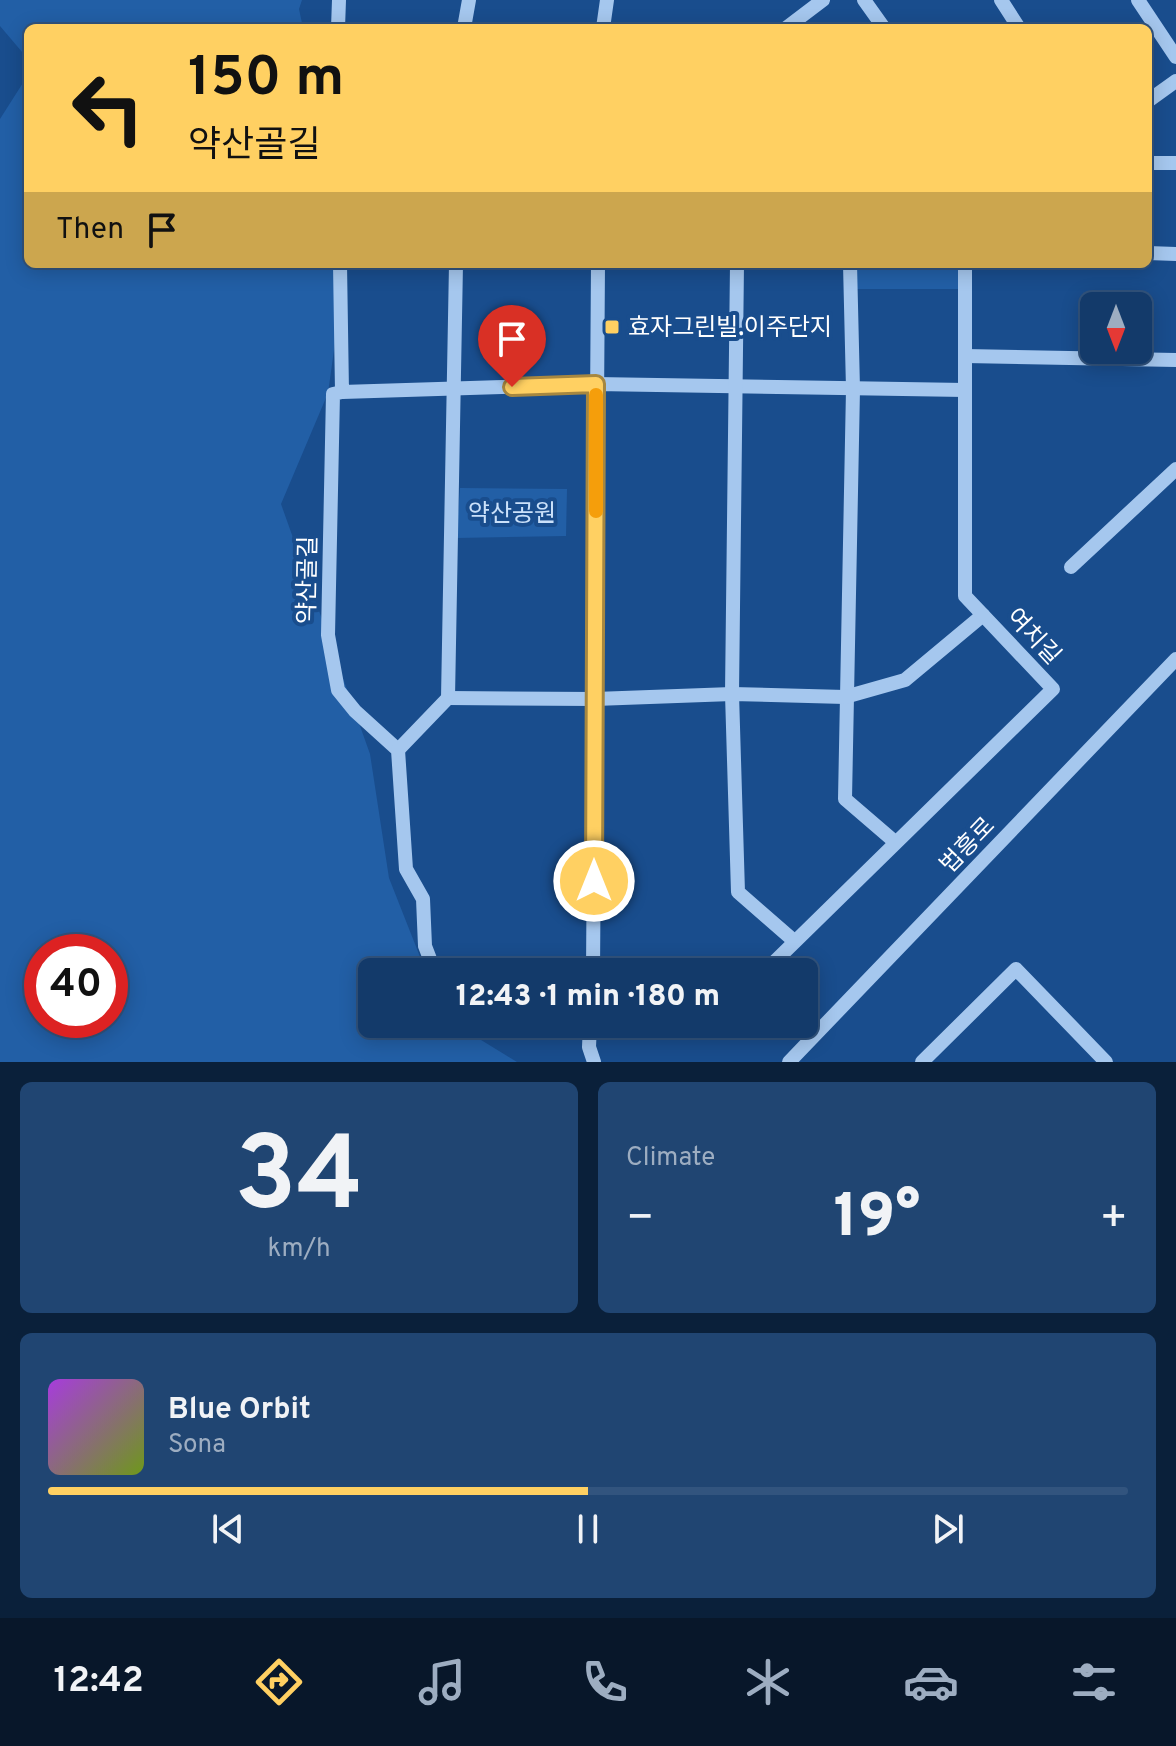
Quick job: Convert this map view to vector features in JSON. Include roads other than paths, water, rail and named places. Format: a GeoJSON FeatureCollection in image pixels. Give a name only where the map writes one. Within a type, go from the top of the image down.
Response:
{"type":"FeatureCollection","features":[{"type":"Feature","properties":{"kind":"street"},"geometry":{"type":"LineString","coordinates":[[338,24],[339,0]]}},
{"type":"Feature","properties":{"kind":"street"},"geometry":{"type":"LineString","coordinates":[[465,24],[469,0]]}},
{"type":"Feature","properties":{"kind":"street"},"geometry":{"type":"LineString","coordinates":[[604,24],[607,0]]}},
{"type":"Feature","properties":{"kind":"street"},"geometry":{"type":"LineString","coordinates":[[791,24],[823,0]]}},
{"type":"Feature","properties":{"kind":"street"},"geometry":{"type":"LineString","coordinates":[[864,0],[881,24]]}},
{"type":"Feature","properties":{"kind":"street"},"geometry":{"type":"LineString","coordinates":[[1001,0],[1016,24]]}},
{"type":"Feature","properties":{"kind":"street"},"geometry":{"type":"LineString","coordinates":[[1138,0],[1176,57]]}},
{"type":"Feature","properties":{"kind":"street"},"geometry":{"type":"LineString","coordinates":[[1152,98],[1176,81]]}},
{"type":"Feature","properties":{"kind":"street"},"geometry":{"type":"LineString","coordinates":[[1152,163],[1176,163]]}},
{"type":"Feature","properties":{"kind":"street"},"geometry":{"type":"LineString","coordinates":[[1152,253],[1176,254]]}},
{"type":"Feature","properties":{"kind":"street","name":"약산골길"},"geometry":{"type":"LineString","coordinates":[[340,268],[342,392],[333,394],[328,635],[338,690],[355,711],[398,750]]}},
{"type":"Feature","properties":{"kind":"street"},"geometry":{"type":"LineString","coordinates":[[430,958],[425,946],[423,899],[406,869],[398,750],[448,698],[456,268]]}},
{"type":"Feature","properties":{"kind":"street"},"geometry":{"type":"LineString","coordinates":[[593,958],[598,268]]}},
{"type":"Feature","properties":{"kind":"street"},"geometry":{"type":"LineString","coordinates":[[737,268],[732,694],[738,892],[793,940]]}},
{"type":"Feature","properties":{"kind":"street"},"geometry":{"type":"LineString","coordinates":[[850,268],[853,389],[845,799],[895,842]]}},
{"type":"Feature","properties":{"kind":"street","name":"여치길"},"geometry":{"type":"LineString","coordinates":[[777,958],[1053,689],[965,596],[965,268]]}},
{"type":"Feature","properties":{"kind":"street"},"geometry":{"type":"LineString","coordinates":[[965,356],[1176,360]]}},
{"type":"Feature","properties":{"kind":"street"},"geometry":{"type":"LineString","coordinates":[[342,392],[596,384],[965,390]]}},
{"type":"Feature","properties":{"kind":"street"},"geometry":{"type":"LineString","coordinates":[[1071,567],[1176,469]]}},
{"type":"Feature","properties":{"kind":"street"},"geometry":{"type":"LineString","coordinates":[[448,698],[595,699],[732,694],[845,697],[905,680],[983,615]]}},
{"type":"Feature","properties":{"kind":"street","name":"법흥로"},"geometry":{"type":"LineString","coordinates":[[789,1062],[1176,659]]}},
{"type":"Feature","properties":{"kind":"street"},"geometry":{"type":"LineString","coordinates":[[922,1062],[1016,969],[1106,1062]]}},
{"type":"Feature","properties":{"kind":"street"},"geometry":{"type":"LineString","coordinates":[[589,1038],[594,1062]]}},
{"type":"Feature","properties":{"kind":"place","name":"효자그린빌.이주단지"},"geometry":{"type":"Point","coordinates":[612,327]}},
{"type":"Feature","properties":{"kind":"park label","name":"약산공원"},"geometry":{"type":"Point","coordinates":[512,513]}}]}
